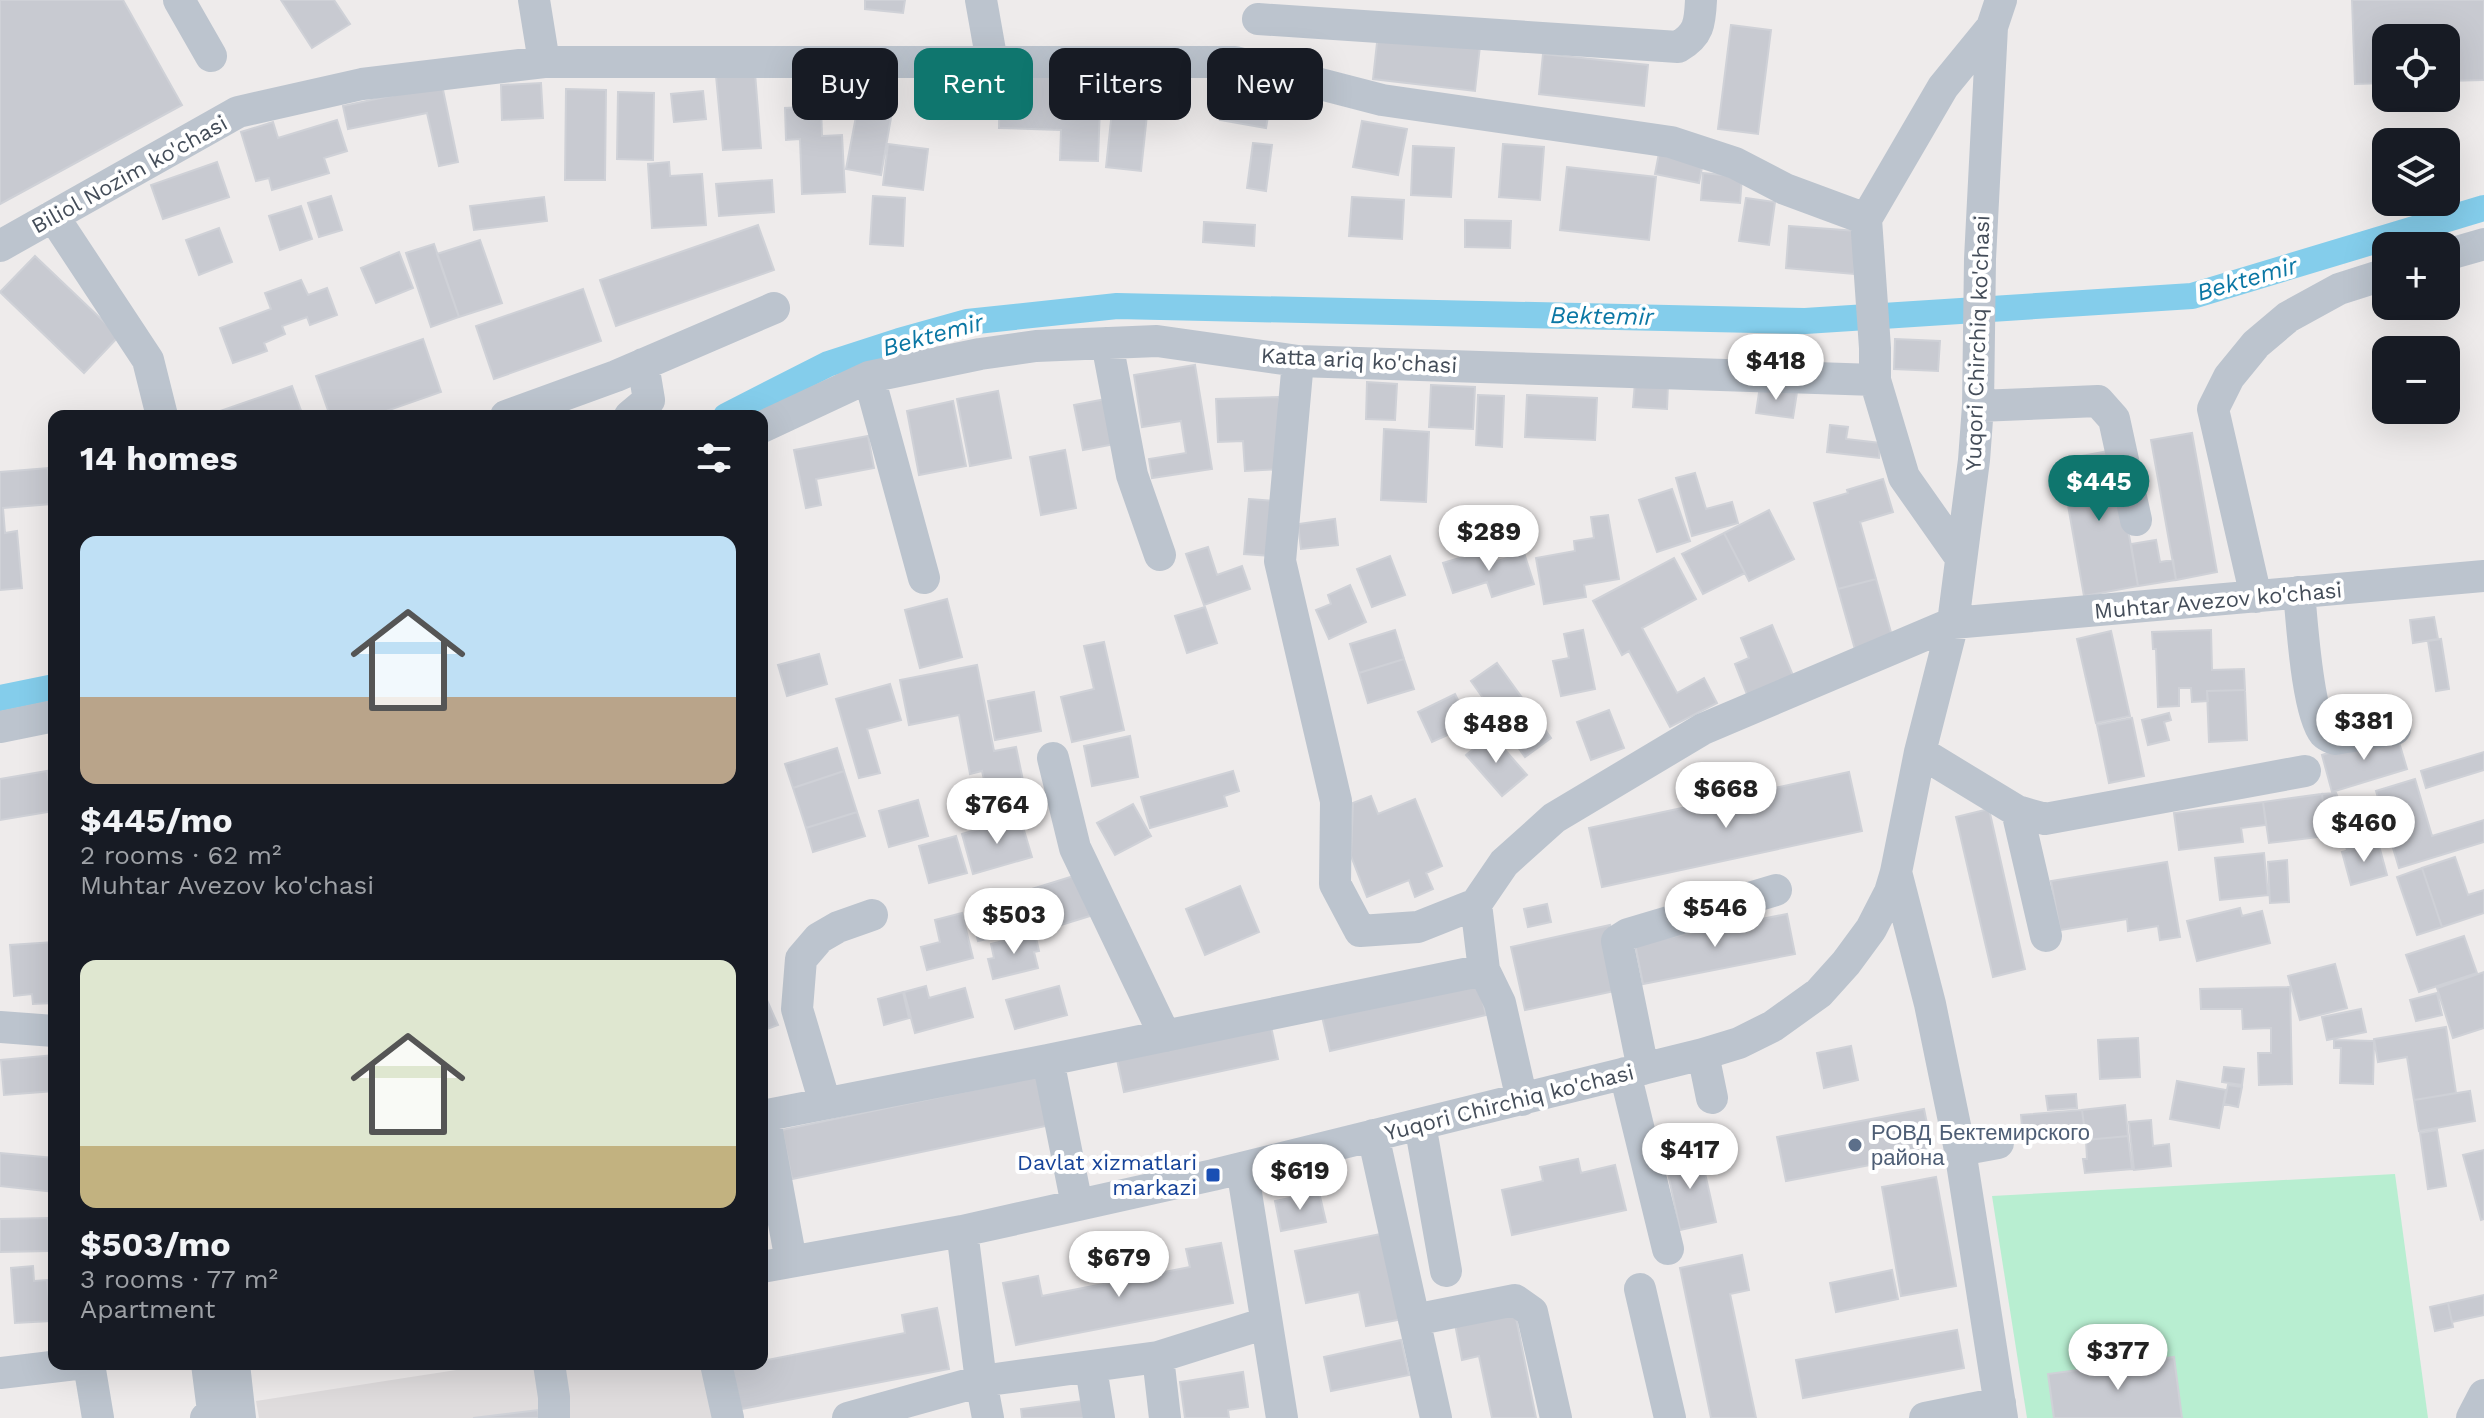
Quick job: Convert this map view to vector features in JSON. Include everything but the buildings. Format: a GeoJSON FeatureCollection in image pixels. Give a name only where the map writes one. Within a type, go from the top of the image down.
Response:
{"type":"FeatureCollection","features":[{"type":"Feature","properties":{"kind":"street"},"geometry":{"type":"LineString","coordinates":[[179,0],[211,56]]}},
{"type":"Feature","properties":{"kind":"street"},"geometry":{"type":"LineString","coordinates":[[534,0],[544,62]]}},
{"type":"Feature","properties":{"kind":"street"},"geometry":{"type":"LineString","coordinates":[[981,0],[990,48]]}},
{"type":"Feature","properties":{"kind":"street"},"geometry":{"type":"LineString","coordinates":[[1252,48],[1259,10],[1678,47],[1691,40],[1697,31],[1701,0]]}},
{"type":"Feature","properties":{"kind":"street"},"geometry":{"type":"LineString","coordinates":[[1961,558],[1904,477],[1875,380],[1866,219],[1943,87],[1996,14]]}},
{"type":"Feature","properties":{"kind":"street","name":"Yuqori Chirchiq ko'chasi"},"geometry":{"type":"LineString","coordinates":[[776,1264],[962,1231],[1242,1168],[1703,1054],[1739,1043],[1773,1026],[1819,993],[1871,929],[1890,892],[1920,752],[1953,623],[1978,406],[1980,259],[1996,14]]}},
{"type":"Feature","properties":{"kind":"street","name":"Biliol Nozim ko'chasi"},"geometry":{"type":"LineString","coordinates":[[0,246],[238,112],[362,84],[544,62],[914,62]]}},
{"type":"Feature","properties":{"kind":"street","name":"Biliol Nozim ko'chasi"},"geometry":{"type":"LineString","coordinates":[[1033,62],[1207,62]]}},
{"type":"Feature","properties":{"kind":"street","name":"Biliol Nozim ko'chasi"},"geometry":{"type":"LineString","coordinates":[[1323,85],[1382,100],[1671,142],[1735,163],[1785,189],[1866,219]]}},
{"type":"Feature","properties":{"kind":"street"},"geometry":{"type":"LineString","coordinates":[[53,216],[148,360],[160,410]]}},
{"type":"Feature","properties":{"kind":"street"},"geometry":{"type":"LineString","coordinates":[[2460,251],[2484,244]]}},
{"type":"Feature","properties":{"kind":"street"},"geometry":{"type":"LineString","coordinates":[[2256,597],[2213,409],[2229,377],[2256,344],[2288,317],[2339,289],[2372,278]]}},
{"type":"Feature","properties":{"kind":"street"},"geometry":{"type":"LineString","coordinates":[[522,410],[643,364],[774,308]]}},
{"type":"Feature","properties":{"kind":"street","name":"Katta ariq ko'chasi"},"geometry":{"type":"LineString","coordinates":[[768,424],[869,377],[1036,346],[1157,341],[1298,361],[1875,380]]}},
{"type":"Feature","properties":{"kind":"street"},"geometry":{"type":"LineString","coordinates":[[1107,343],[1132,475],[1160,555]]}},
{"type":"Feature","properties":{"kind":"street"},"geometry":{"type":"LineString","coordinates":[[1298,361],[1280,561],[1336,801],[1335,884],[1360,931],[1418,927],[1476,904],[1484,970],[1500,1003],[1522,1100]]}},
{"type":"Feature","properties":{"kind":"street"},"geometry":{"type":"LineString","coordinates":[[637,410],[649,400],[643,364]]}},
{"type":"Feature","properties":{"kind":"street"},"geometry":{"type":"LineString","coordinates":[[869,377],[924,578]]}},
{"type":"Feature","properties":{"kind":"street"},"geometry":{"type":"LineString","coordinates":[[1978,406],[2098,401],[2114,419],[2136,520]]}},
{"type":"Feature","properties":{"kind":"street","name":"Muhtar Avezov ko'chasi"},"geometry":{"type":"LineString","coordinates":[[1476,904],[1504,863],[1554,818],[1703,729],[1953,623],[2484,576]]}},
{"type":"Feature","properties":{"kind":"street"},"geometry":{"type":"LineString","coordinates":[[2299,592],[2306,671],[2323,732],[2335,739],[2395,729]]}},
{"type":"Feature","properties":{"kind":"street"},"geometry":{"type":"LineString","coordinates":[[0,727],[48,717]]}},
{"type":"Feature","properties":{"kind":"street"},"geometry":{"type":"LineString","coordinates":[[1920,752],[2017,811],[2045,819],[2305,771]]}},
{"type":"Feature","properties":{"kind":"street"},"geometry":{"type":"LineString","coordinates":[[1053,758],[1075,848],[1165,1036]]}},
{"type":"Feature","properties":{"kind":"street"},"geometry":{"type":"LineString","coordinates":[[2017,811],[2046,936]]}},
{"type":"Feature","properties":{"kind":"street","name":"Yuqori Chirchiq ko'chasi"},"geometry":{"type":"LineString","coordinates":[[1896,872],[1930,1004],[1960,1150],[2001,1411],[1925,1418]]}},
{"type":"Feature","properties":{"kind":"street"},"geometry":{"type":"LineString","coordinates":[[1668,1249],[1634,1071],[1617,941],[1628,934],[1776,890]]}},
{"type":"Feature","properties":{"kind":"street"},"geometry":{"type":"LineString","coordinates":[[825,1103],[797,1009],[801,959],[819,938],[838,927],[872,915]]}},
{"type":"Feature","properties":{"kind":"street"},"geometry":{"type":"LineString","coordinates":[[768,1114],[1484,970]]}},
{"type":"Feature","properties":{"kind":"street"},"geometry":{"type":"LineString","coordinates":[[0,1027],[48,1031]]}},
{"type":"Feature","properties":{"kind":"street"},"geometry":{"type":"LineString","coordinates":[[1703,1054],[1712,1098]]}},
{"type":"Feature","properties":{"kind":"street"},"geometry":{"type":"LineString","coordinates":[[1048,1060],[1077,1205]]}},
{"type":"Feature","properties":{"kind":"street"},"geometry":{"type":"LineString","coordinates":[[1420,1124],[1446,1271]]}},
{"type":"Feature","properties":{"kind":"street"},"geometry":{"type":"LineString","coordinates":[[1373,1135],[1436,1418]]}},
{"type":"Feature","properties":{"kind":"street"},"geometry":{"type":"LineString","coordinates":[[1960,1150],[1998,1143]]}},
{"type":"Feature","properties":{"kind":"street"},"geometry":{"type":"LineString","coordinates":[[1242,1168],[1282,1418]]}},
{"type":"Feature","properties":{"kind":"street"},"geometry":{"type":"LineString","coordinates":[[768,1172],[776,1264]]}},
{"type":"Feature","properties":{"kind":"street"},"geometry":{"type":"LineString","coordinates":[[962,1231],[988,1418]]}},
{"type":"Feature","properties":{"kind":"street"},"geometry":{"type":"LineString","coordinates":[[1640,1289],[1670,1418]]}},
{"type":"Feature","properties":{"kind":"street"},"geometry":{"type":"LineString","coordinates":[[1414,1320],[1515,1300],[1532,1312],[1556,1418]]}},
{"type":"Feature","properties":{"kind":"street"},"geometry":{"type":"LineString","coordinates":[[848,1418],[981,1381],[1158,1357],[1266,1323]]}},
{"type":"Feature","properties":{"kind":"street"},"geometry":{"type":"LineString","coordinates":[[1158,1357],[1165,1418]]}},
{"type":"Feature","properties":{"kind":"street"},"geometry":{"type":"LineString","coordinates":[[0,1373],[48,1367]]}},
{"type":"Feature","properties":{"kind":"street"},"geometry":{"type":"LineString","coordinates":[[1091,1368],[1099,1418]]}},
{"type":"Feature","properties":{"kind":"street"},"geometry":{"type":"LineString","coordinates":[[90,1370],[98,1418]]}},
{"type":"Feature","properties":{"kind":"street"},"geometry":{"type":"LineString","coordinates":[[206,1418],[213,1411],[208,1370]]}},
{"type":"Feature","properties":{"kind":"street"},"geometry":{"type":"LineString","coordinates":[[235,1370],[240,1418]]}},
{"type":"Feature","properties":{"kind":"street"},"geometry":{"type":"LineString","coordinates":[[550,1370],[554,1418]]}},
{"type":"Feature","properties":{"kind":"street"},"geometry":{"type":"LineString","coordinates":[[717,1370],[728,1418]]}},
{"type":"Feature","properties":{"kind":"street"},"geometry":{"type":"LineString","coordinates":[[2472,1418],[2484,1395]]}},
{"type":"Feature","properties":{"kind":"shaded area"},"geometry":{"type":"Polygon","coordinates":[[[456,1370],[708,1370],[720,1418],[259,1418],[256,1401],[456,1370]]]}},
{"type":"Feature","properties":{"kind":"green space"},"geometry":{"type":"Polygon","coordinates":[[[2395,1174],[2428,1418],[2027,1418],[1992,1196],[2395,1174]]]}},
{"type":"Feature","properties":{"kind":"waterway","name":"Bektemir"},"geometry":{"type":"LineString","coordinates":[[738,410],[828,364],[967,322],[1117,306],[1805,321],[2192,296],[2484,208]]}},
{"type":"Feature","properties":{"kind":"waterway","name":"Bektemir"},"geometry":{"type":"LineString","coordinates":[[0,698],[48,688]]}},
{"type":"Feature","properties":{"kind":"place","name":"РОВД Бектемирского района"},"geometry":{"type":"Point","coordinates":[1855,1145]}},
{"type":"Feature","properties":{"kind":"place","name":"Davlat xizmatlari markazi"},"geometry":{"type":"Point","coordinates":[1213,1175]}}]}
